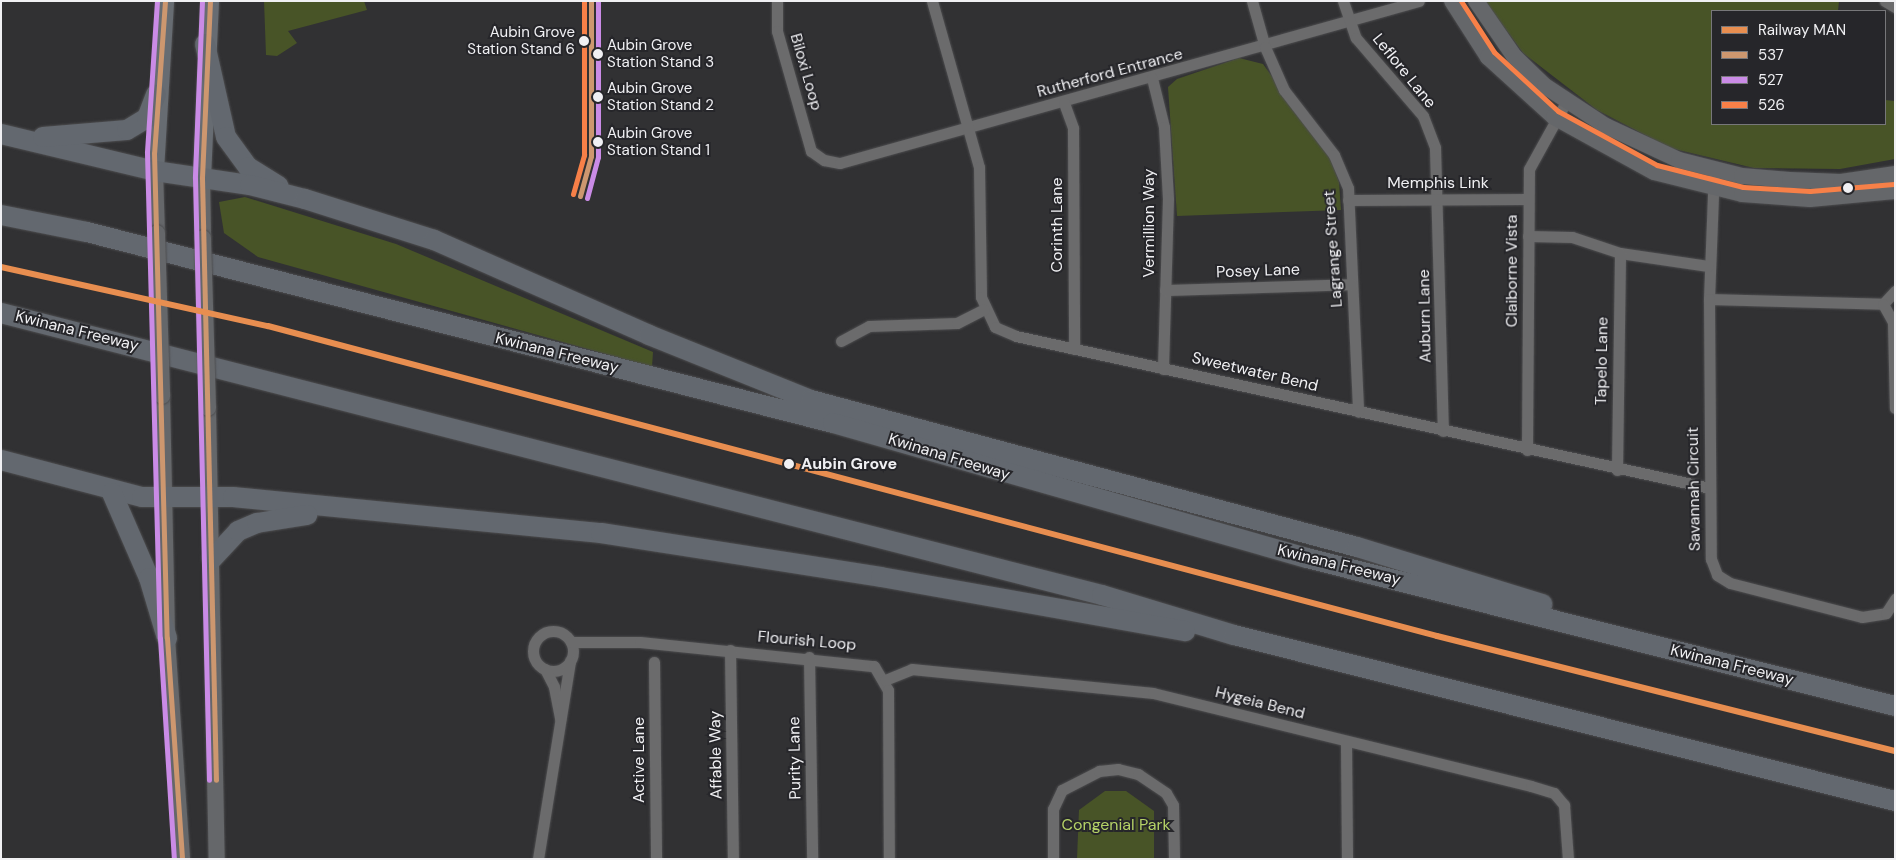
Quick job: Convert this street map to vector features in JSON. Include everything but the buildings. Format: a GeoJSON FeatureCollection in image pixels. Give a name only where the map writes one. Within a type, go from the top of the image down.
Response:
{"type":"FeatureCollection","features":[{"type":"Feature","properties":{"kind":"highway"},"geometry":{"type":"LineString","coordinates":[[206,44],[218,113],[235,152],[270,182],[305,199]]}},
{"type":"Feature","properties":{"kind":"highway"},"geometry":{"type":"LineString","coordinates":[[26,138],[120,133],[147,118],[156,95]]}},
{"type":"Feature","properties":{"kind":"highway"},"geometry":{"type":"LineString","coordinates":[[1,134],[26,138],[155,171],[202,178],[305,199],[434,240],[649,335],[811,400],[1357,547],[1576,615],[1610,634]]}},
{"type":"Feature","properties":{"kind":"highway","name":"Kwinana Freeway"},"geometry":{"type":"LineString","coordinates":[[1,215],[87,232],[833,423],[1070,494],[1895,706]]}},
{"type":"Feature","properties":{"kind":"highway","name":"Kwinana Freeway"},"geometry":{"type":"LineString","coordinates":[[1,313],[1102,595],[1234,635],[1895,801]]}},
{"type":"Feature","properties":{"kind":"highway"},"geometry":{"type":"LineString","coordinates":[[1,460],[112,493],[144,498],[164,495],[210,496],[348,511],[601,533],[881,577],[1208,635],[1234,635]]}},
{"type":"Feature","properties":{"kind":"highway"},"geometry":{"type":"LineString","coordinates":[[112,493],[149,578],[167,638]]}},
{"type":"Feature","properties":{"kind":"highway"},"geometry":{"type":"LineString","coordinates":[[212,560],[238,531],[257,523],[348,511]]}},
{"type":"Feature","properties":{"kind":"main road"},"geometry":{"type":"LineString","coordinates":[[165,1],[156,95],[155,171],[167,638],[182,859]]}},
{"type":"Feature","properties":{"kind":"main road"},"geometry":{"type":"LineString","coordinates":[[210,1],[206,44],[202,178],[212,560],[217,859]]}},
{"type":"Feature","properties":{"kind":"main road"},"geometry":{"type":"LineString","coordinates":[[1452,1],[1488,56],[1554,116],[1654,172],[1712,188],[1810,199],[1895,191]]}},
{"type":"Feature","properties":{"kind":"main road"},"geometry":{"type":"LineString","coordinates":[[1476,1],[1514,56],[1566,102],[1644,146],[1714,169],[1742,176],[1841,182],[1895,174]]}},
{"type":"Feature","properties":{"kind":"street","name":"Biloxi Loop"},"geometry":{"type":"LineString","coordinates":[[777,1],[777,31],[811,151]]}},
{"type":"Feature","properties":{"kind":"street"},"geometry":{"type":"LineString","coordinates":[[841,341],[870,326],[956,322],[984,309],[981,190],[969,127],[932,1]]}},
{"type":"Feature","properties":{"kind":"street","name":"Lagrange Street"},"geometry":{"type":"LineString","coordinates":[[1252,1],[1265,47],[1284,90],[1334,155],[1348,200],[1358,412]]}},
{"type":"Feature","properties":{"kind":"street","name":"Leflore Lane"},"geometry":{"type":"LineString","coordinates":[[1343,1],[1349,23],[1356,38],[1423,116],[1435,148],[1439,200]]}},
{"type":"Feature","properties":{"kind":"street","name":"Rutherford Entrance"},"geometry":{"type":"LineString","coordinates":[[811,151],[824,160],[840,163],[1265,47],[1419,1]]}},
{"type":"Feature","properties":{"kind":"street"},"geometry":{"type":"LineString","coordinates":[[1885,1],[1895,7]]}},
{"type":"Feature","properties":{"kind":"street","name":"Vermillion Way"},"geometry":{"type":"LineString","coordinates":[[1152,78],[1164,126],[1165,290],[1163,369]]}},
{"type":"Feature","properties":{"kind":"street","name":"Claiborne Vista"},"geometry":{"type":"LineString","coordinates":[[1526,450],[1529,169],[1554,116],[1566,102]]}},
{"type":"Feature","properties":{"kind":"street","name":"Corinth Lane"},"geometry":{"type":"LineString","coordinates":[[1064,103],[1073,128],[1074,348]]}},
{"type":"Feature","properties":{"kind":"street","name":"Savannah Circuit"},"geometry":{"type":"LineString","coordinates":[[1714,169],[1708,266],[1711,559],[1716,575],[1730,583],[1862,616],[1886,613],[1895,600]]}},
{"type":"Feature","properties":{"kind":"street","name":"Memphis Link"},"geometry":{"type":"LineString","coordinates":[[1348,200],[1528,199]]}},
{"type":"Feature","properties":{"kind":"street","name":"Auburn Lane"},"geometry":{"type":"LineString","coordinates":[[1439,200],[1443,431]]}},
{"type":"Feature","properties":{"kind":"street"},"geometry":{"type":"LineString","coordinates":[[1528,236],[1572,237],[1620,253],[1708,266]]}},
{"type":"Feature","properties":{"kind":"street","name":"Tapelo Lane"},"geometry":{"type":"LineString","coordinates":[[1617,470],[1620,253]]}},
{"type":"Feature","properties":{"kind":"street","name":"Posey Lane"},"geometry":{"type":"LineString","coordinates":[[1165,290],[1352,284]]}},
{"type":"Feature","properties":{"kind":"street"},"geometry":{"type":"LineString","coordinates":[[1709,299],[1883,304],[1895,291]]}},
{"type":"Feature","properties":{"kind":"street"},"geometry":{"type":"LineString","coordinates":[[1883,304],[1893,322],[1895,408]]}},
{"type":"Feature","properties":{"kind":"street","name":"Sweetwater Bend"},"geometry":{"type":"LineString","coordinates":[[984,309],[995,327],[1074,348],[1526,450],[1710,488]]}},
{"type":"Feature","properties":{"kind":"street"},"geometry":{"type":"LineString","coordinates":[[538,859],[561,721],[570,661],[571,642],[556,631],[537,639],[534,655],[545,669],[554,687],[561,721]]}},
{"type":"Feature","properties":{"kind":"street","name":"Flourish Loop"},"geometry":{"type":"LineString","coordinates":[[571,642],[604,640],[864,662],[874,666],[885,680]]}},
{"type":"Feature","properties":{"kind":"street","name":"Affable Way"},"geometry":{"type":"LineString","coordinates":[[730,650],[733,859]]}},
{"type":"Feature","properties":{"kind":"street","name":"Purity Lane"},"geometry":{"type":"LineString","coordinates":[[809,657],[812,859]]}},
{"type":"Feature","properties":{"kind":"street"},"geometry":{"type":"LineString","coordinates":[[545,669],[561,669],[570,661]]}},
{"type":"Feature","properties":{"kind":"street","name":"Active Lane"},"geometry":{"type":"LineString","coordinates":[[654,662],[656,859]]}},
{"type":"Feature","properties":{"kind":"street","name":"Hygeia Bend"},"geometry":{"type":"LineString","coordinates":[[885,680],[912,669],[1125,689],[1554,793],[1568,819],[1568,859]]}},
{"type":"Feature","properties":{"kind":"street"},"geometry":{"type":"LineString","coordinates":[[885,680],[889,859]]}},
{"type":"Feature","properties":{"kind":"street"},"geometry":{"type":"LineString","coordinates":[[1346,742],[1347,859]]}},
{"type":"Feature","properties":{"kind":"street"},"geometry":{"type":"LineString","coordinates":[[1053,859],[1053,809],[1062,790],[1099,771],[1118,769],[1138,774],[1166,793],[1172,805],[1174,859]]}},
{"type":"Feature","properties":{"kind":"green space"},"geometry":{"type":"Polygon","coordinates":[[[264,1],[364,1],[367,10],[288,31],[297,43],[277,56],[266,55],[264,1]]]}},
{"type":"Feature","properties":{"kind":"green space"},"geometry":{"type":"Polygon","coordinates":[[[1485,1],[1839,1],[1838,10],[1711,10],[1711,125],[1886,125],[1886,100],[1895,101],[1895,159],[1840,169],[1754,168],[1670,148],[1597,110],[1523,53],[1485,1]]]}},
{"type":"Feature","properties":{"kind":"green space"},"geometry":{"type":"Polygon","coordinates":[[[1239,58],[1263,64],[1329,156],[1339,182],[1341,210],[1177,216],[1168,87],[1177,79],[1239,58]]]}},
{"type":"Feature","properties":{"kind":"green space"},"geometry":{"type":"Polygon","coordinates":[[[245,197],[396,244],[653,352],[652,367],[258,257],[224,233],[219,202],[245,197]]]}},
{"type":"Feature","properties":{"kind":"green space","name":"Congenial Park"},"geometry":{"type":"Polygon","coordinates":[[[1105,791],[1126,791],[1154,811],[1154,859],[1077,859],[1079,810],[1105,791]]]}},
{"type":"Feature","properties":{"kind":"rail line","name":"MAN"},"geometry":{"type":"LineString","coordinates":[[1,267],[268,326],[1437,636],[1895,751]]}},
{"type":"Feature","properties":{"kind":"transit line","name":"527"},"geometry":{"type":"LineString","coordinates":[[157,1],[147,153],[160,638],[174,859]]}},
{"type":"Feature","properties":{"kind":"transit line","name":"537"},"geometry":{"type":"LineString","coordinates":[[165,1],[154,153],[167,638],[182,859]]}},
{"type":"Feature","properties":{"kind":"transit line","name":"527"},"geometry":{"type":"LineString","coordinates":[[202,1],[195,178],[209,780]]}},
{"type":"Feature","properties":{"kind":"transit line","name":"537"},"geometry":{"type":"LineString","coordinates":[[210,1],[202,178],[216,780]]}},
{"type":"Feature","properties":{"kind":"transit line","name":"526"},"geometry":{"type":"LineString","coordinates":[[573,194],[584,155],[584,1]]}},
{"type":"Feature","properties":{"kind":"transit line","name":"537"},"geometry":{"type":"LineString","coordinates":[[580,196],[591,156],[591,1]]}},
{"type":"Feature","properties":{"kind":"transit line","name":"527"},"geometry":{"type":"LineString","coordinates":[[587,198],[598,157],[598,1]]}},
{"type":"Feature","properties":{"kind":"transit line","name":"526"},"geometry":{"type":"LineString","coordinates":[[1461,1],[1494,52],[1558,111],[1657,165],[1743,187],[1810,191],[1894,184]]}},
{"type":"Feature","properties":{"kind":"place","name":"Aubin Grove Station Stand 6"},"geometry":{"type":"Point","coordinates":[584,41]}},
{"type":"Feature","properties":{"kind":"place","name":"Aubin Grove Station Stand 3"},"geometry":{"type":"Point","coordinates":[598,54]}},
{"type":"Feature","properties":{"kind":"place","name":"Aubin Grove Station Stand 2"},"geometry":{"type":"Point","coordinates":[598,97]}},
{"type":"Feature","properties":{"kind":"place","name":"Aubin Grove Station Stand 1"},"geometry":{"type":"Point","coordinates":[598,142]}},
{"type":"Feature","properties":{"kind":"place","name":"Aubin Grove"},"geometry":{"type":"Point","coordinates":[789,464]}}]}
